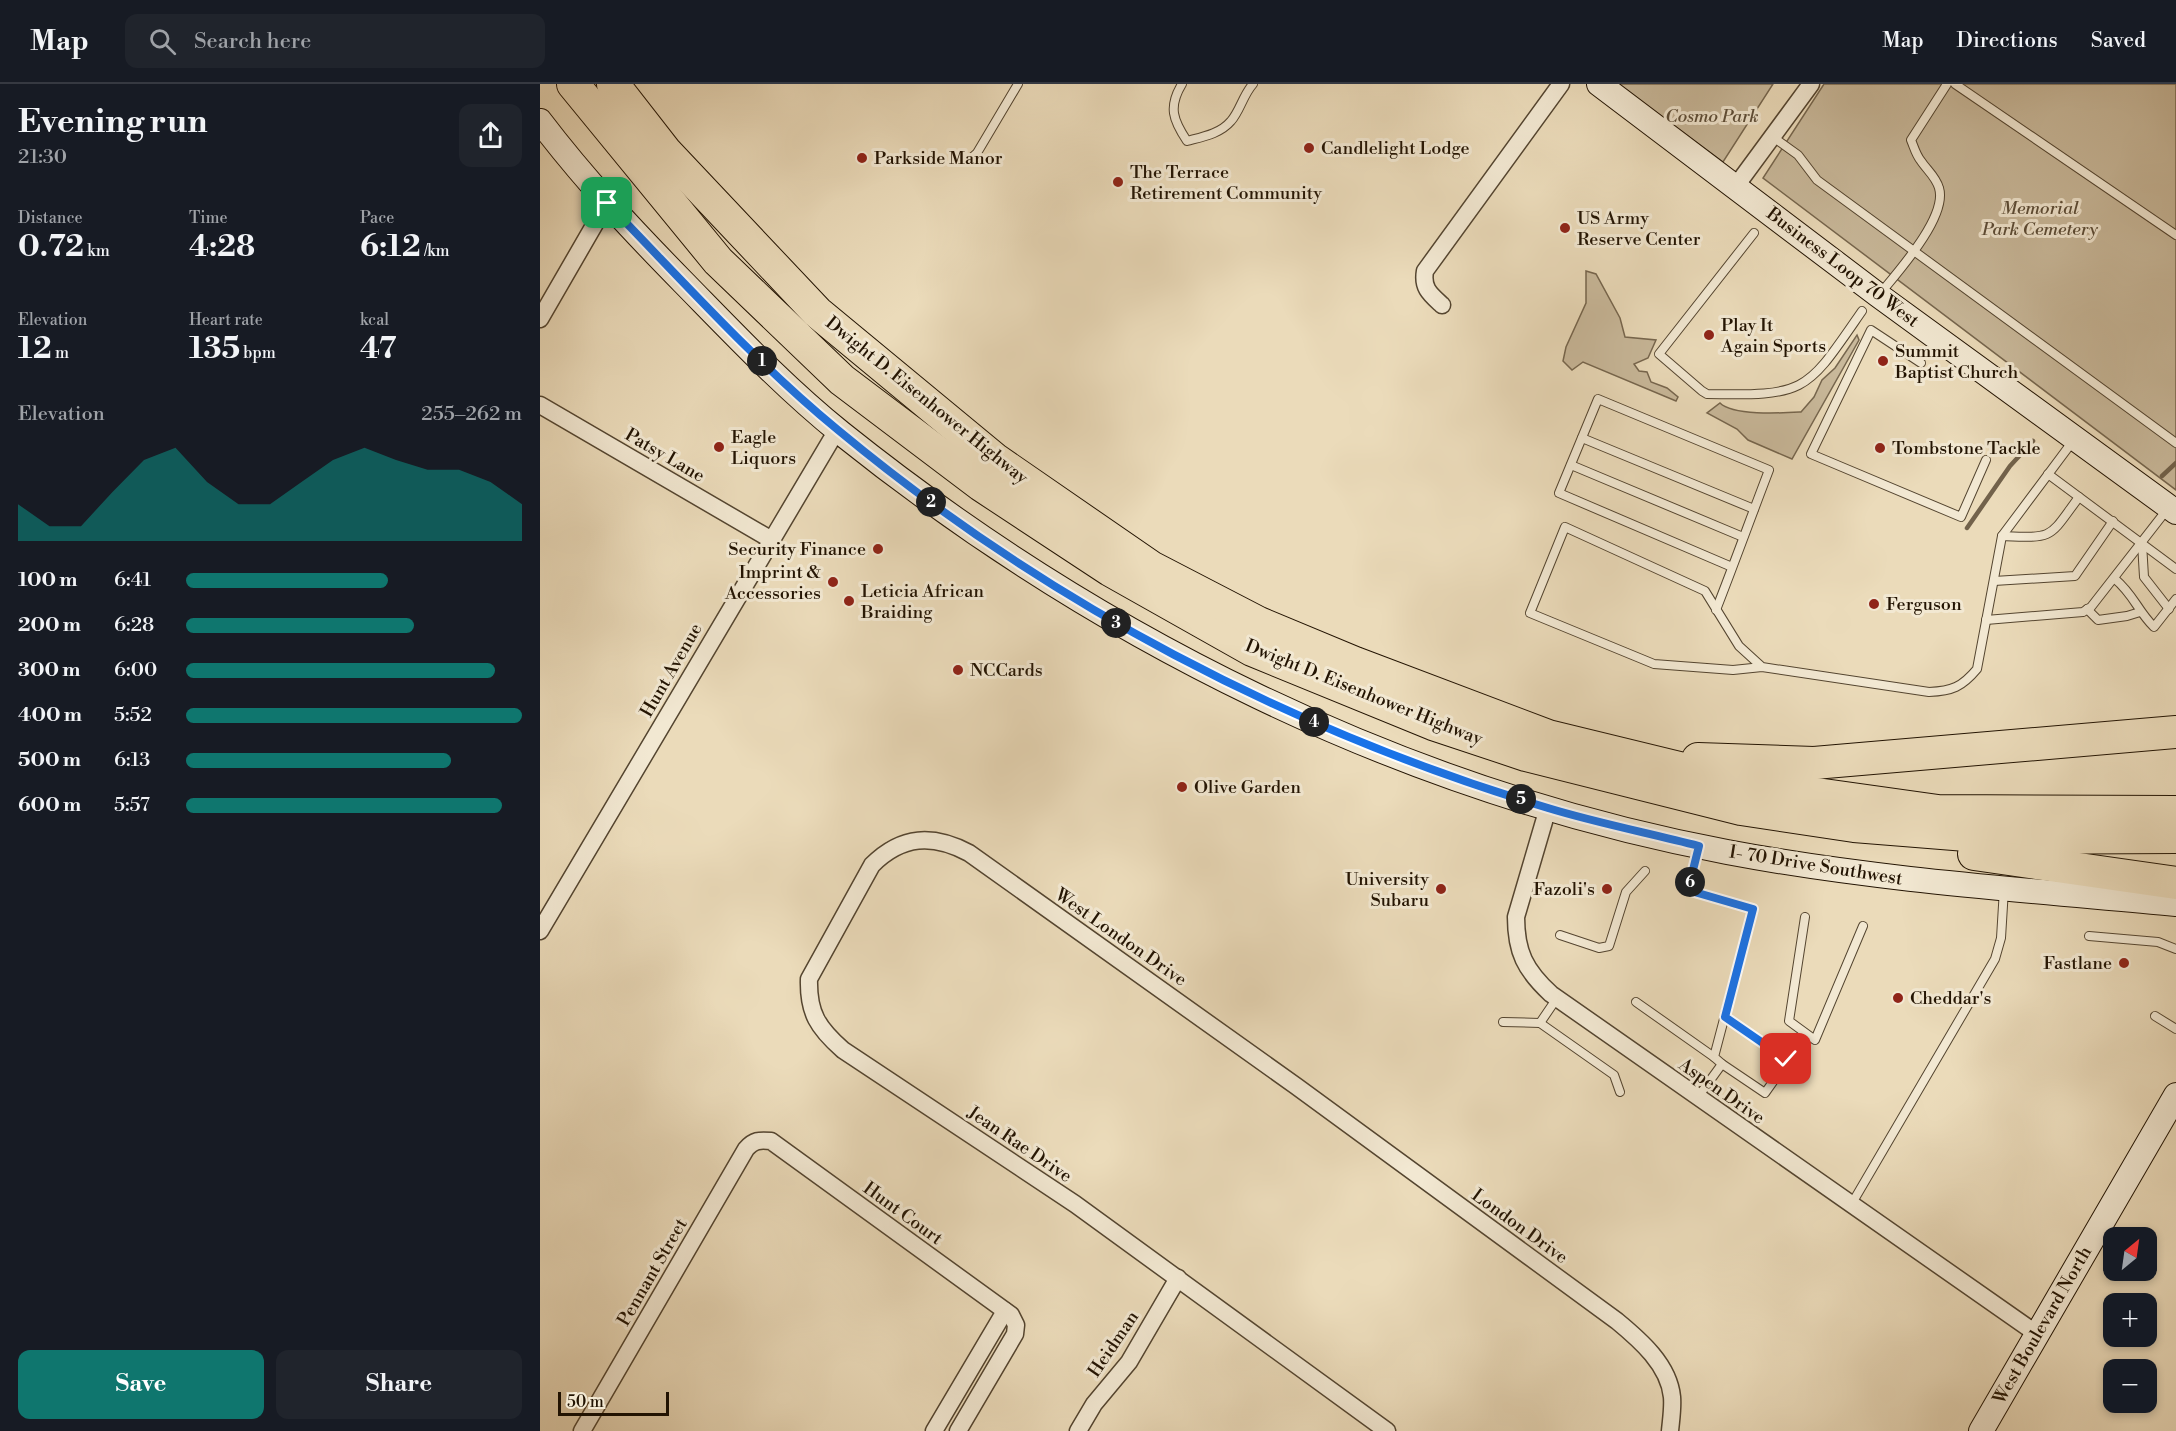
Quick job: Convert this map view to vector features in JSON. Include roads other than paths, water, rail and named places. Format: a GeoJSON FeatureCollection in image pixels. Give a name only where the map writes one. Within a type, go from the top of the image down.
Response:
{"type":"FeatureCollection","features":[{"type":"Feature","properties":{"kind":"highway","name":"Dwight D. Eisenhower Highway"},"geometry":{"type":"LineString","coordinates":[[573,84],[718,261],[842,380],[981,485],[1110,570],[1251,650],[1433,724],[1526,755],[1718,803],[1854,826],[2004,838],[2176,837]]}},
{"type":"Feature","properties":{"kind":"highway","name":"Dwight D. Eisenhower Highway"},"geometry":{"type":"LineString","coordinates":[[614,84],[666,152],[818,312],[996,460],[1151,567],[1260,623],[1355,663],[1548,736],[1745,784],[1938,811],[2176,812]]}},
{"type":"Feature","properties":{"kind":"highway"},"geometry":{"type":"LineString","coordinates":[[1632,756],[1814,763],[2176,732]]}},
{"type":"Feature","properties":{"kind":"highway"},"geometry":{"type":"LineString","coordinates":[[1854,826],[1886,842],[2176,883]]}},
{"type":"Feature","properties":{"kind":"street"},"geometry":{"type":"LineString","coordinates":[[1442,305],[1428,292],[1423,281],[1425,271],[1562,84]]}},
{"type":"Feature","properties":{"kind":"street","name":"Business Loop 70 West"},"geometry":{"type":"LineString","coordinates":[[1599,84],[1736,186],[1870,303],[2075,438],[2172,509]]}},
{"type":"Feature","properties":{"kind":"street"},"geometry":{"type":"LineString","coordinates":[[1736,186],[1811,84]]}},
{"type":"Feature","properties":{"kind":"street","name":"I- 70 Drive Southwest"},"geometry":{"type":"LineString","coordinates":[[540,121],[607,203],[738,339],[837,430],[993,546],[1062,591],[1156,646],[1284,710],[1386,752],[1548,808],[1699,846],[1919,881],[2176,904]]}},
{"type":"Feature","properties":{"kind":"street"},"geometry":{"type":"LineString","coordinates":[[540,319],[607,203]]}},
{"type":"Feature","properties":{"kind":"street","name":"Patsy Lane"},"geometry":{"type":"LineString","coordinates":[[540,405],[770,539]]}},
{"type":"Feature","properties":{"kind":"street","name":"Hunt Avenue"},"geometry":{"type":"LineString","coordinates":[[540,932],[770,539],[837,430]]}},
{"type":"Feature","properties":{"kind":"street","name":"Aspen Drive"},"geometry":{"type":"LineString","coordinates":[[1548,808],[1516,917],[1516,933],[1522,957],[1532,976],[1557,998],[2037,1334]]}},
{"type":"Feature","properties":{"kind":"street","name":"West London Drive"},"geometry":{"type":"LineString","coordinates":[[915,839],[931,839],[952,844],[969,853],[1296,1086]]}},
{"type":"Feature","properties":{"kind":"street","name":"Jean Rae Drive"},"geometry":{"type":"LineString","coordinates":[[915,839],[883,854],[872,865],[822,951],[809,979],[808,999],[814,1017],[825,1034],[843,1050],[1075,1204],[1387,1431]]}},
{"type":"Feature","properties":{"kind":"street","name":"London Drive"},"geometry":{"type":"LineString","coordinates":[[1296,1086],[1645,1344],[1661,1369],[1672,1396],[1670,1431]]}},
{"type":"Feature","properties":{"kind":"street","name":"West Boulevard North"},"geometry":{"type":"LineString","coordinates":[[1981,1431],[2176,1095]]}},
{"type":"Feature","properties":{"kind":"street","name":"Hunt Court"},"geometry":{"type":"LineString","coordinates":[[761,1140],[771,1141],[1005,1311],[1016,1324],[1015,1334],[972,1406]]}},
{"type":"Feature","properties":{"kind":"street","name":"Pennant Street"},"geometry":{"type":"LineString","coordinates":[[582,1431],[746,1149],[752,1142],[761,1140]]}},
{"type":"Feature","properties":{"kind":"street","name":"Heidman"},"geometry":{"type":"LineString","coordinates":[[1078,1431],[1094,1404],[1129,1362],[1178,1278]]}},
{"type":"Feature","properties":{"kind":"street"},"geometry":{"type":"LineString","coordinates":[[934,1431],[1005,1311]]}},
{"type":"Feature","properties":{"kind":"street"},"geometry":{"type":"LineString","coordinates":[[958,1431],[972,1406]]}},
{"type":"Feature","properties":{"kind":"lane"},"geometry":{"type":"LineString","coordinates":[[969,160],[977,153],[1018,84]]}},
{"type":"Feature","properties":{"kind":"lane"},"geometry":{"type":"LineString","coordinates":[[1182,84],[1173,103],[1177,125],[1187,141],[1213,134],[1231,121],[1244,94],[1252,84]]}},
{"type":"Feature","properties":{"kind":"lane"},"geometry":{"type":"LineString","coordinates":[[1754,233],[1659,354],[1707,394],[1772,394],[1803,385],[1815,377],[1870,303],[1915,252],[1934,217],[1940,190],[1934,177],[1919,159],[1911,140],[1947,84]]}},
{"type":"Feature","properties":{"kind":"lane"},"geometry":{"type":"LineString","coordinates":[[1955,84],[2176,236]]}},
{"type":"Feature","properties":{"kind":"lane"},"geometry":{"type":"LineString","coordinates":[[1773,137],[1798,155],[1817,180],[2176,443]]}},
{"type":"Feature","properties":{"kind":"lane"},"geometry":{"type":"LineString","coordinates":[[1921,363],[1871,330],[1811,454],[1961,518],[1986,460]]}},
{"type":"Feature","properties":{"kind":"lane"},"geometry":{"type":"LineString","coordinates":[[1716,610],[1754,509],[1768,470],[1598,399],[1559,493],[1732,567]]}},
{"type":"Feature","properties":{"kind":"lane"},"geometry":{"type":"LineString","coordinates":[[1582,438],[1754,509]]}},
{"type":"Feature","properties":{"kind":"lane"},"geometry":{"type":"LineString","coordinates":[[1762,667],[1739,646],[1705,591],[1565,527],[1530,613],[1654,664],[1733,670],[1762,667],[1929,692],[1951,691],[1964,684],[1977,669],[2002,536],[2075,438]]}},
{"type":"Feature","properties":{"kind":"lane"},"geometry":{"type":"LineString","coordinates":[[1570,465],[1743,537]]}},
{"type":"Feature","properties":{"kind":"lane"},"geometry":{"type":"LineString","coordinates":[[2048,474],[2176,569]]}},
{"type":"Feature","properties":{"kind":"lane"},"geometry":{"type":"LineString","coordinates":[[2002,536],[2046,537],[2056,529],[2079,497]]}},
{"type":"Feature","properties":{"kind":"lane"},"geometry":{"type":"LineString","coordinates":[[1986,620],[2087,609],[2115,579],[2172,509]]}},
{"type":"Feature","properties":{"kind":"lane"},"geometry":{"type":"LineString","coordinates":[[1994,581],[2075,576],[2113,521]]}},
{"type":"Feature","properties":{"kind":"lane"},"geometry":{"type":"LineString","coordinates":[[2142,543],[2144,577],[2169,609]]}},
{"type":"Feature","properties":{"kind":"lane"},"geometry":{"type":"LineString","coordinates":[[2115,579],[2134,596],[2140,612],[2154,627],[2176,599]]}},
{"type":"Feature","properties":{"kind":"lane"},"geometry":{"type":"LineString","coordinates":[[2087,609],[2098,620],[2140,612]]}},
{"type":"Feature","properties":{"kind":"lane"},"geometry":{"type":"LineString","coordinates":[[1699,846],[1689,886],[1691,891],[1753,909],[1714,1057]]}},
{"type":"Feature","properties":{"kind":"lane"},"geometry":{"type":"LineString","coordinates":[[1560,935],[1599,948],[1609,946],[1626,892],[1645,871]]}},
{"type":"Feature","properties":{"kind":"lane"},"geometry":{"type":"LineString","coordinates":[[1851,1205],[1995,959],[2001,938],[2004,888]]}},
{"type":"Feature","properties":{"kind":"lane"},"geometry":{"type":"LineString","coordinates":[[1804,917],[1789,1021],[1815,1040],[1863,926]]}},
{"type":"Feature","properties":{"kind":"lane"},"geometry":{"type":"LineString","coordinates":[[2089,936],[2158,942],[2176,949]]}},
{"type":"Feature","properties":{"kind":"lane"},"geometry":{"type":"LineString","coordinates":[[1540,1023],[1557,998]]}},
{"type":"Feature","properties":{"kind":"lane"},"geometry":{"type":"LineString","coordinates":[[1636,1002],[1765,1093],[1787,1062],[1786,1059],[1725,1017]]}},
{"type":"Feature","properties":{"kind":"lane"},"geometry":{"type":"LineString","coordinates":[[2155,1016],[2176,1029]]}},
{"type":"Feature","properties":{"kind":"lane"},"geometry":{"type":"LineString","coordinates":[[1503,1022],[1540,1023],[1614,1075],[1620,1092]]}},
{"type":"Feature","properties":{"kind":"lane"},"geometry":{"type":"LineString","coordinates":[[1698,1097],[1722,1064]]}},
{"type":"Feature","properties":{"kind":"lane"},"geometry":{"type":"LineString","coordinates":[[954,1396],[972,1406]]}},
{"type":"Feature","properties":{"kind":"waterway"},"geometry":{"type":"LineString","coordinates":[[1967,528],[2010,466],[2033,441]]}},
{"type":"Feature","properties":{"kind":"waterway"},"geometry":{"type":"LineString","coordinates":[[2162,476],[2176,463]]}},
{"type":"Feature","properties":{"kind":"place","name":"Candlelight Lodge"},"geometry":{"type":"Point","coordinates":[1309,148]}},
{"type":"Feature","properties":{"kind":"place","name":"Parkside Manor"},"geometry":{"type":"Point","coordinates":[862,158]}},
{"type":"Feature","properties":{"kind":"place","name":"The Terrace Retirement Community"},"geometry":{"type":"Point","coordinates":[1118,182]}},
{"type":"Feature","properties":{"kind":"place","name":"US Army Reserve Center"},"geometry":{"type":"Point","coordinates":[1565,228]}},
{"type":"Feature","properties":{"kind":"place","name":"Play It Again Sports"},"geometry":{"type":"Point","coordinates":[1709,335]}},
{"type":"Feature","properties":{"kind":"place","name":"Summit Baptist Church"},"geometry":{"type":"Point","coordinates":[1883,361]}},
{"type":"Feature","properties":{"kind":"place","name":"Eagle Liquors"},"geometry":{"type":"Point","coordinates":[719,447]}},
{"type":"Feature","properties":{"kind":"place","name":"Tombstone Tackle"},"geometry":{"type":"Point","coordinates":[1880,448]}},
{"type":"Feature","properties":{"kind":"place","name":"Security Finance"},"geometry":{"type":"Point","coordinates":[878,549]}},
{"type":"Feature","properties":{"kind":"place","name":"Imprint & Accessories"},"geometry":{"type":"Point","coordinates":[833,582]}},
{"type":"Feature","properties":{"kind":"place","name":"Leticia African Braiding"},"geometry":{"type":"Point","coordinates":[849,601]}},
{"type":"Feature","properties":{"kind":"place","name":"Ferguson"},"geometry":{"type":"Point","coordinates":[1874,604]}},
{"type":"Feature","properties":{"kind":"place","name":"NCCards"},"geometry":{"type":"Point","coordinates":[958,670]}},
{"type":"Feature","properties":{"kind":"place","name":"Olive Garden"},"geometry":{"type":"Point","coordinates":[1182,787]}},
{"type":"Feature","properties":{"kind":"place","name":"University Subaru"},"geometry":{"type":"Point","coordinates":[1441,889]}},
{"type":"Feature","properties":{"kind":"place","name":"Fazoli's"},"geometry":{"type":"Point","coordinates":[1607,889]}},
{"type":"Feature","properties":{"kind":"place","name":"Fastlane"},"geometry":{"type":"Point","coordinates":[2124,963]}},
{"type":"Feature","properties":{"kind":"place","name":"Cheddar's"},"geometry":{"type":"Point","coordinates":[1898,998]}},
{"type":"Feature","properties":{"kind":"park label","name":"Cosmo Park"},"geometry":{"type":"Point","coordinates":[1712,116]}},
{"type":"Feature","properties":{"kind":"park label","name":"Memorial Park Cemetery"},"geometry":{"type":"Point","coordinates":[2040,218]}}]}
